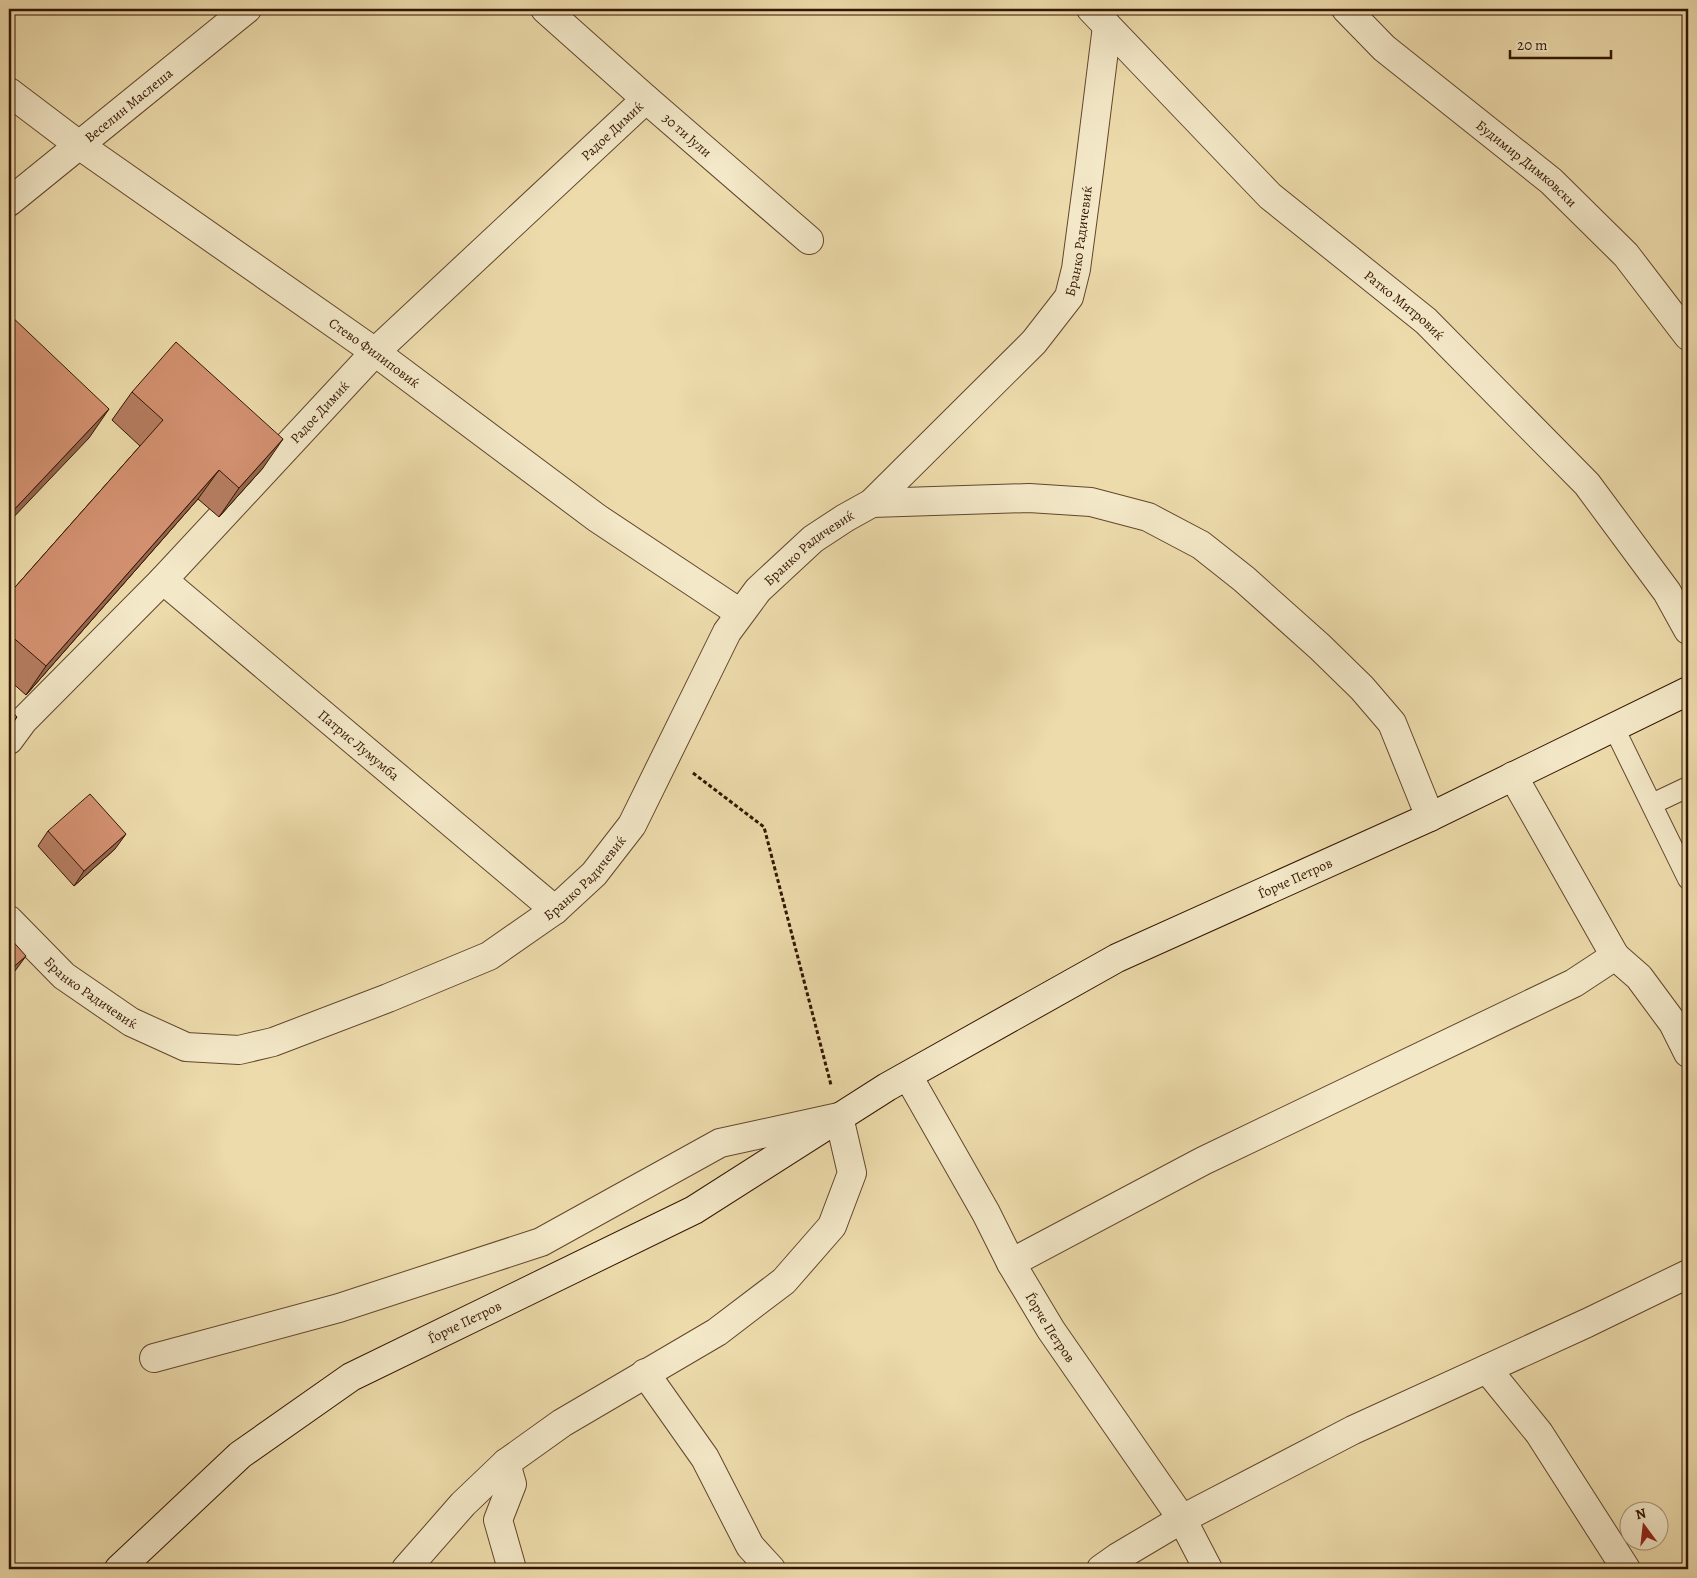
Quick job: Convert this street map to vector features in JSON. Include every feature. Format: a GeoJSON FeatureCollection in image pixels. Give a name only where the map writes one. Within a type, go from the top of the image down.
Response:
{"type":"FeatureCollection","features":[{"type":"Feature","properties":{"kind":"street","name":"Веселин Маслеша"},"geometry":{"type":"LineString","coordinates":[[9,202],[247,9]]}},
{"type":"Feature","properties":{"kind":"street","name":"30 ти Јули"},"geometry":{"type":"LineString","coordinates":[[545,9],[809,240]]}},
{"type":"Feature","properties":{"kind":"street","name":"Будимир Димковски"},"geometry":{"type":"LineString","coordinates":[[1346,9],[1384,48],[1551,180],[1626,255],[1688,336]]}},
{"type":"Feature","properties":{"kind":"street","name":"Бранко Радичевиќ"},"geometry":{"type":"LineString","coordinates":[[9,920],[64,976],[131,1022],[186,1047],[239,1050],[273,1042],[388,998],[489,956],[555,910],[594,874],[632,824],[727,632],[758,590],[813,539],[845,518],[872,504],[1034,342],[1070,297],[1076,268],[1088,180],[1099,17]]}},
{"type":"Feature","properties":{"kind":"street","name":"Ратко Митровиќ"},"geometry":{"type":"LineString","coordinates":[[1099,17],[1270,196],[1426,321],[1587,484],[1667,592],[1688,630]]}},
{"type":"Feature","properties":{"kind":"street","name":"Стево Филиповиќ"},"geometry":{"type":"LineString","coordinates":[[9,92],[79,145],[375,352],[597,518],[740,613]]}},
{"type":"Feature","properties":{"kind":"street","name":"Радое Димиќ"},"geometry":{"type":"LineString","coordinates":[[9,740],[23,721],[163,580],[375,352],[646,99]]}},
{"type":"Feature","properties":{"kind":"street"},"geometry":{"type":"LineString","coordinates":[[872,504],[1029,498],[1091,502],[1148,517],[1200,545],[1244,579],[1320,647],[1362,688],[1392,723],[1430,817]]}},
{"type":"Feature","properties":{"kind":"street","name":"Патрис Лумумба"},"geometry":{"type":"LineString","coordinates":[[163,580],[555,910]]}},
{"type":"Feature","properties":{"kind":"street","name":"Ѓорче Петров"},"geometry":{"type":"LineString","coordinates":[[119,1569],[240,1455],[351,1377],[694,1210],[839,1117],[1117,958],[1430,817],[1688,692]]}},
{"type":"Feature","properties":{"kind":"street"},"geometry":{"type":"LineString","coordinates":[[1513,776],[1615,956],[1639,977],[1673,1023],[1688,1053]]}},
{"type":"Feature","properties":{"kind":"street"},"geometry":{"type":"LineString","coordinates":[[1011,1263],[1203,1161],[1574,982],[1615,956]]}},
{"type":"Feature","properties":{"kind":"street","name":"Ѓорче Петров"},"geometry":{"type":"LineString","coordinates":[[908,1076],[982,1205],[1011,1263],[1051,1330],[1182,1519],[1208,1569]]}},
{"type":"Feature","properties":{"kind":"street"},"geometry":{"type":"LineString","coordinates":[[154,1358],[339,1308],[541,1242],[720,1143],[839,1117],[852,1173],[832,1226],[784,1282],[717,1332],[562,1424],[506,1463],[463,1504],[406,1569]]}},
{"type":"Feature","properties":{"kind":"street"},"geometry":{"type":"LineString","coordinates":[[1101,1569],[1182,1519],[1353,1430],[1688,1274]]}},
{"type":"Feature","properties":{"kind":"street"},"geometry":{"type":"LineString","coordinates":[[1487,1369],[1540,1433],[1626,1569]]}},
{"type":"Feature","properties":{"kind":"street"},"geometry":{"type":"LineString","coordinates":[[645,1373],[705,1458],[750,1546],[771,1569]]}},
{"type":"Feature","properties":{"kind":"street"},"geometry":{"type":"LineString","coordinates":[[506,1463],[512,1484],[498,1520],[512,1569]]}},
{"type":"Feature","properties":{"kind":"lane"},"geometry":{"type":"LineString","coordinates":[[1614,728],[1688,879]]}},
{"type":"Feature","properties":{"kind":"lane"},"geometry":{"type":"LineString","coordinates":[[1652,804],[1688,786]]}},
{"type":"Feature","properties":{"kind":"path"},"geometry":{"type":"LineString","coordinates":[[667,753],[764,827],[839,1117]]}},
{"type":"Feature","properties":{"kind":"building"},"geometry":{"type":"Polygon","coordinates":[[[9,314],[109,409],[9,515],[9,314]]]}},
{"type":"Feature","properties":{"kind":"building"},"geometry":{"type":"Polygon","coordinates":[[[176,342],[283,439],[239,488],[219,470],[46,666],[9,634],[9,594],[163,420],[132,392],[176,342]]]}},
{"type":"Feature","properties":{"kind":"building"},"geometry":{"type":"Polygon","coordinates":[[[9,708],[17,717],[9,725],[9,708]]]}},
{"type":"Feature","properties":{"kind":"building"},"geometry":{"type":"Polygon","coordinates":[[[90,794],[126,834],[84,871],[48,831],[90,794]]]}},
{"type":"Feature","properties":{"kind":"building"},"geometry":{"type":"Polygon","coordinates":[[[9,937],[26,956],[9,971],[9,937]]]}}]}
